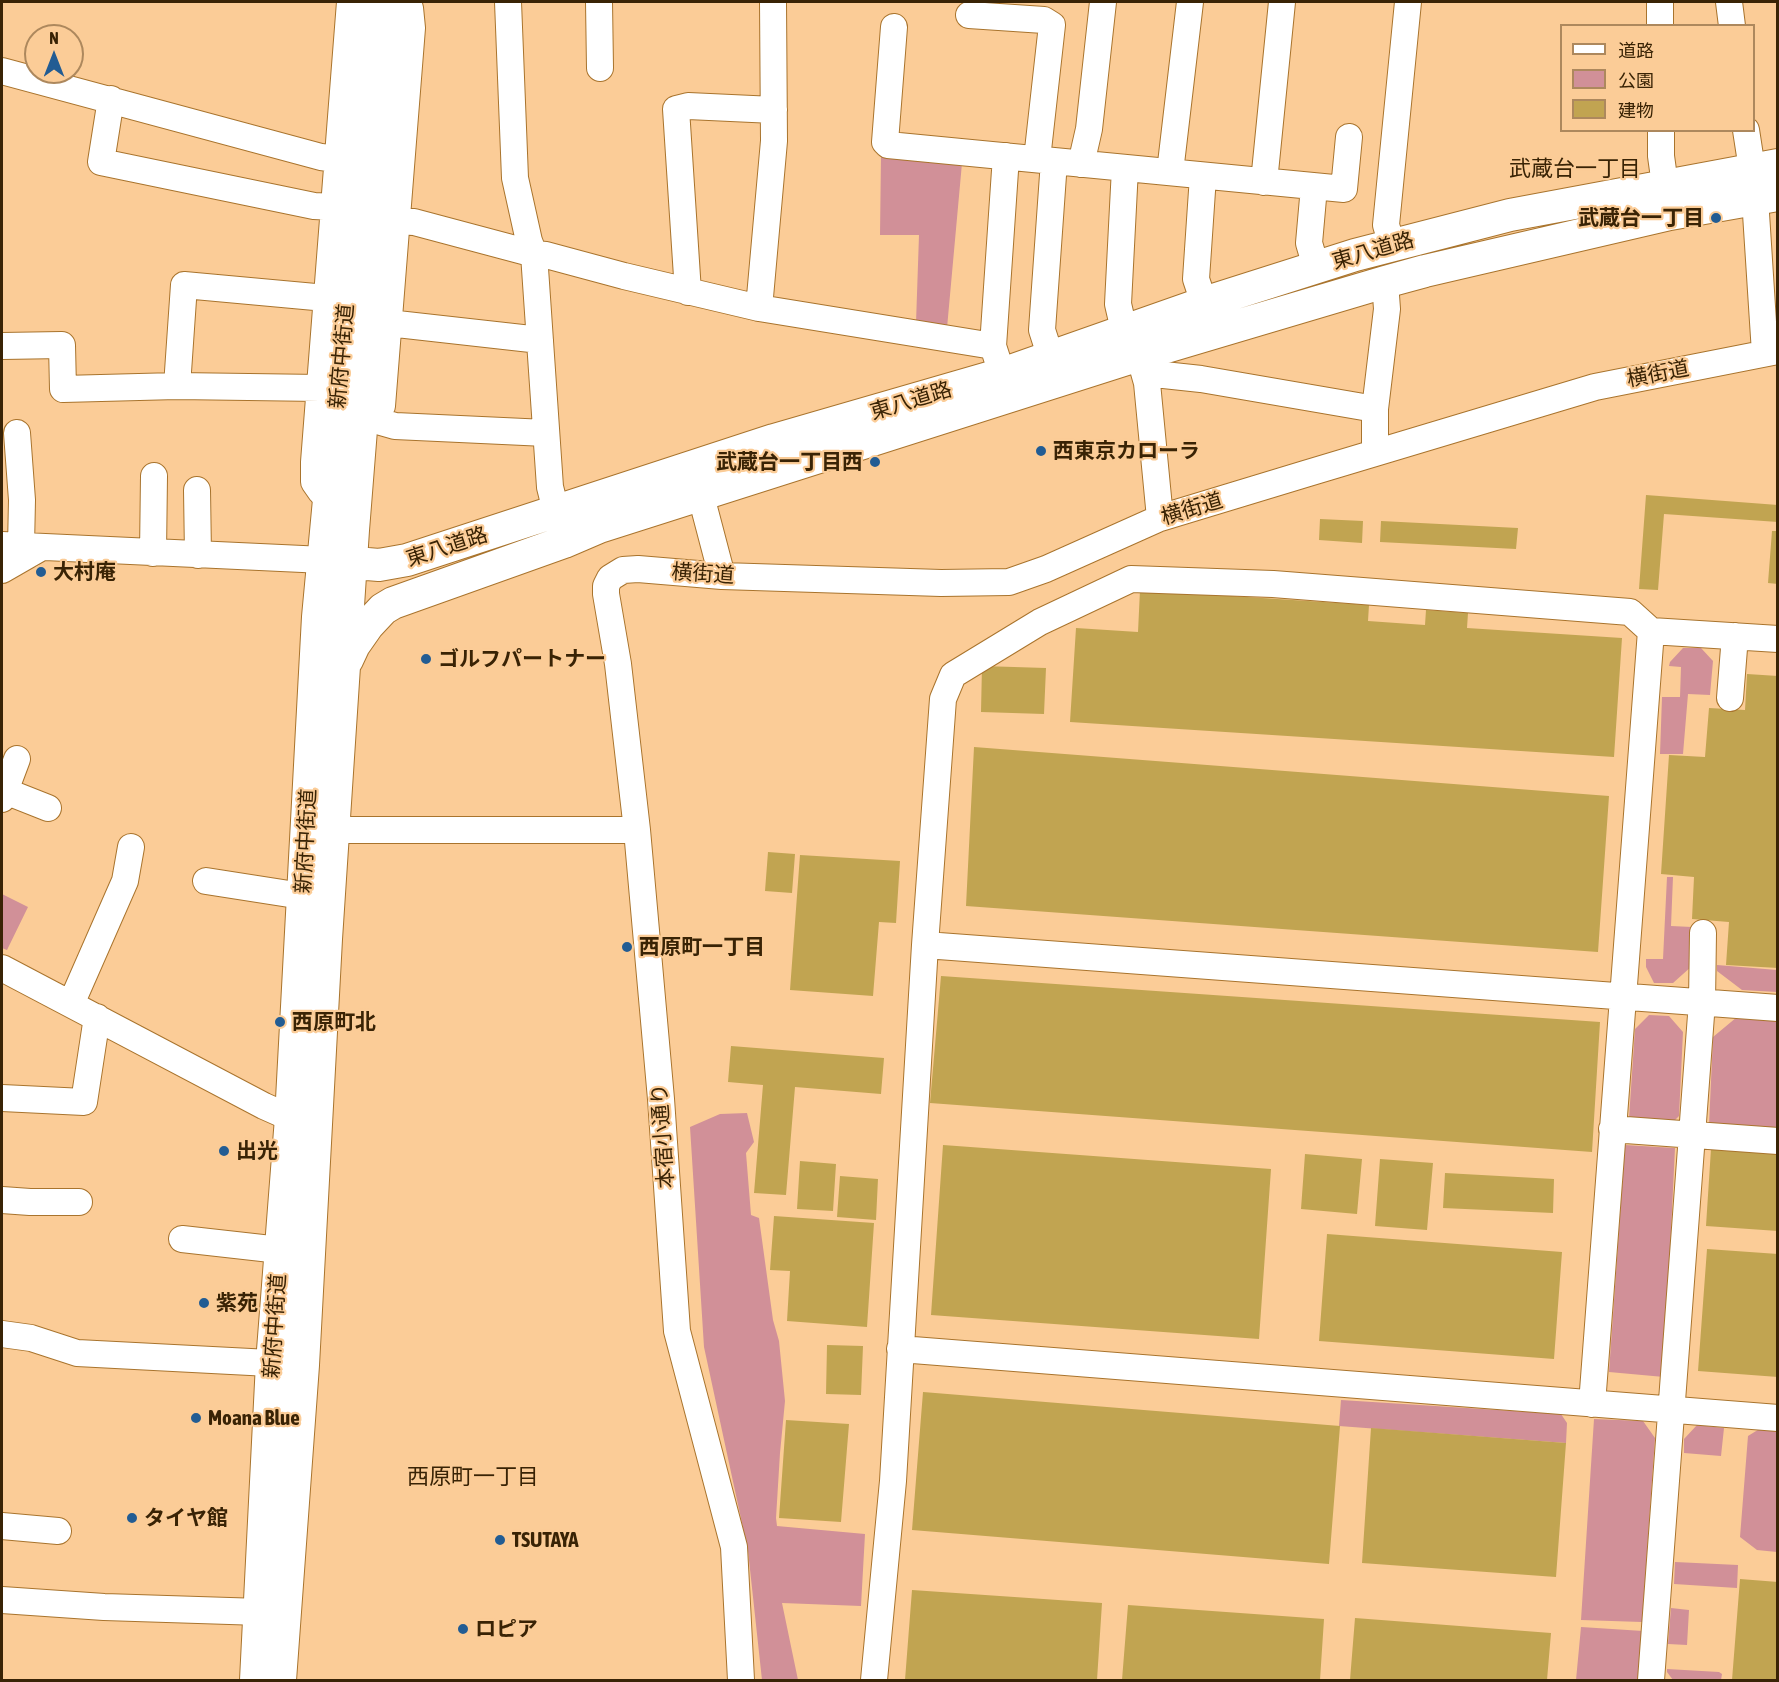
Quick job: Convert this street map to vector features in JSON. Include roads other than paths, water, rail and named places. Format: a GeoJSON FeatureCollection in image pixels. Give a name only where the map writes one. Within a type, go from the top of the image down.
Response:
{"type":"FeatureCollection","features":[{"type":"Feature","properties":{"kind":"main road","name":"新府中街道"},"geometry":{"type":"LineString","coordinates":[[256,1680],[263,1557],[311,1192],[345,666],[342,566],[330,495],[370,2]]}},
{"type":"Feature","properties":{"kind":"main road","name":"新府中街道"},"geometry":{"type":"LineString","coordinates":[[280,1680],[297,1455],[278,1288],[291,1118],[318,617],[342,566],[368,422],[395,2]]}},
{"type":"Feature","properties":{"kind":"main road","name":"東八道路"},"geometry":{"type":"LineString","coordinates":[[342,566],[396,563],[774,441],[997,360],[1136,353],[1175,313],[1205,306],[1316,267],[1392,245],[1510,215],[1665,185],[1766,182]]}},
{"type":"Feature","properties":{"kind":"main road","name":"東八道路"},"geometry":{"type":"LineString","coordinates":[[345,666],[361,633],[383,609],[393,603],[564,542],[598,527],[701,496],[1136,353],[1425,271],[1670,214],[1766,182]]}},
{"type":"Feature","properties":{"kind":"main road"},"geometry":{"type":"LineString","coordinates":[[1439,233],[1431,238],[1429,248],[1435,254],[1519,236],[1612,228]]}},
{"type":"Feature","properties":{"kind":"main road"},"geometry":{"type":"LineString","coordinates":[[1205,306],[1260,297],[1337,273],[1346,276],[1349,284],[1339,296]]}},
{"type":"Feature","properties":{"kind":"main road","name":"東八道路"},"geometry":{"type":"LineString","coordinates":[[342,566],[368,581],[386,584],[414,580],[560,531],[598,527]]}},
{"type":"Feature","properties":{"kind":"main road"},"geometry":{"type":"LineString","coordinates":[[278,1288],[282,1306],[291,1309],[296,1261],[311,1192]]}},
{"type":"Feature","properties":{"kind":"main road"},"geometry":{"type":"LineString","coordinates":[[263,1557],[277,1497],[280,1440],[285,1433],[291,1432],[293,1435],[297,1455]]}},
{"type":"Feature","properties":{"kind":"street"},"geometry":{"type":"LineString","coordinates":[[330,495],[321,492],[314,482],[350,2]]}},
{"type":"Feature","properties":{"kind":"street"},"geometry":{"type":"LineString","coordinates":[[368,422],[382,406],[412,28],[410,8],[404,2]]}},
{"type":"Feature","properties":{"kind":"street"},"geometry":{"type":"LineString","coordinates":[[508,2],[515,178],[534,254],[549,487],[556,511]]}},
{"type":"Feature","properties":{"kind":"street"},"geometry":{"type":"LineString","coordinates":[[599,2],[600,68]]}},
{"type":"Feature","properties":{"kind":"street"},"geometry":{"type":"LineString","coordinates":[[759,308],[774,141],[772,2]]}},
{"type":"Feature","properties":{"kind":"street"},"geometry":{"type":"LineString","coordinates":[[1081,164],[1089,129],[1103,2]]}},
{"type":"Feature","properties":{"kind":"street"},"geometry":{"type":"LineString","coordinates":[[1170,172],[1190,2]]}},
{"type":"Feature","properties":{"kind":"street"},"geometry":{"type":"LineString","coordinates":[[1264,182],[1282,2]]}},
{"type":"Feature","properties":{"kind":"street"},"geometry":{"type":"LineString","coordinates":[[1392,245],[1386,225],[1407,2]]}},
{"type":"Feature","properties":{"kind":"street"},"geometry":{"type":"LineString","coordinates":[[1660,2],[1660,24]]}},
{"type":"Feature","properties":{"kind":"street"},"geometry":{"type":"LineString","coordinates":[[1729,2],[1732,24]]}},
{"type":"Feature","properties":{"kind":"street"},"geometry":{"type":"LineString","coordinates":[[969,15],[1044,20],[1052,25],[1042,330],[1051,357]]}},
{"type":"Feature","properties":{"kind":"street"},"geometry":{"type":"LineString","coordinates":[[894,27],[885,142],[888,145],[1344,189],[1349,137]]}},
{"type":"Feature","properties":{"kind":"street"},"geometry":{"type":"LineString","coordinates":[[2,71],[321,157],[337,159]]}},
{"type":"Feature","properties":{"kind":"street"},"geometry":{"type":"LineString","coordinates":[[111,99],[101,162],[314,206],[333,207]]}},
{"type":"Feature","properties":{"kind":"street"},"geometry":{"type":"LineString","coordinates":[[688,292],[676,109],[688,106],[774,110]]}},
{"type":"Feature","properties":{"kind":"street"},"geometry":{"type":"LineString","coordinates":[[1661,132],[1661,156],[1665,185]]}},
{"type":"Feature","properties":{"kind":"street"},"geometry":{"type":"LineString","coordinates":[[1747,132],[1766,182],[1771,352]]}},
{"type":"Feature","properties":{"kind":"street"},"geometry":{"type":"LineString","coordinates":[[396,220],[414,222],[688,292],[997,360],[1006,156]]}},
{"type":"Feature","properties":{"kind":"street"},"geometry":{"type":"LineString","coordinates":[[1125,168],[1118,304],[1136,353],[1160,518]]}},
{"type":"Feature","properties":{"kind":"street"},"geometry":{"type":"LineString","coordinates":[[1203,176],[1196,279],[1205,306]]}},
{"type":"Feature","properties":{"kind":"street"},"geometry":{"type":"LineString","coordinates":[[1314,187],[1309,243],[1316,267]]}},
{"type":"Feature","properties":{"kind":"street"},"geometry":{"type":"LineString","coordinates":[[1376,453],[1375,409],[1387,309],[1385,282]]}},
{"type":"Feature","properties":{"kind":"street"},"geometry":{"type":"LineString","coordinates":[[177,386],[184,285],[326,298]]}},
{"type":"Feature","properties":{"kind":"street"},"geometry":{"type":"LineString","coordinates":[[388,323],[540,340]]}},
{"type":"Feature","properties":{"kind":"street"},"geometry":{"type":"LineString","coordinates":[[2,346],[63,345],[63,389],[177,386],[320,388]]}},
{"type":"Feature","properties":{"kind":"street","name":"横街道"},"geometry":{"type":"LineString","coordinates":[[606,586],[610,578],[623,570],[638,569],[722,576],[941,583],[1009,582],[1047,569],[1160,518],[1595,387],[1771,352]]}},
{"type":"Feature","properties":{"kind":"street"},"geometry":{"type":"LineString","coordinates":[[1136,353],[1201,379],[1375,409]]}},
{"type":"Feature","properties":{"kind":"street"},"geometry":{"type":"LineString","coordinates":[[368,422],[395,426],[546,433]]}},
{"type":"Feature","properties":{"kind":"street"},"geometry":{"type":"LineString","coordinates":[[2,570],[22,546],[22,500],[17,433]]}},
{"type":"Feature","properties":{"kind":"street"},"geometry":{"type":"LineString","coordinates":[[153,553],[154,476]]}},
{"type":"Feature","properties":{"kind":"street"},"geometry":{"type":"LineString","coordinates":[[197,490],[198,555]]}},
{"type":"Feature","properties":{"kind":"street"},"geometry":{"type":"LineString","coordinates":[[701,496],[722,576]]}},
{"type":"Feature","properties":{"kind":"street"},"geometry":{"type":"LineString","coordinates":[[22,546],[198,555],[342,566]]}},
{"type":"Feature","properties":{"kind":"street"},"geometry":{"type":"LineString","coordinates":[[874,1680],[893,1481],[925,945],[943,699],[953,675],[1040,622],[1131,579],[1273,584],[1630,612],[1652,631],[1778,639]]}},
{"type":"Feature","properties":{"kind":"street","name":"本宿小通り"},"geometry":{"type":"LineString","coordinates":[[606,586],[618,664],[637,830],[661,1099],[677,1331],[734,1547],[741,1680]]}},
{"type":"Feature","properties":{"kind":"street"},"geometry":{"type":"LineString","coordinates":[[1592,1404],[1652,631]]}},
{"type":"Feature","properties":{"kind":"street"},"geometry":{"type":"LineString","coordinates":[[1730,698],[1735,636]]}},
{"type":"Feature","properties":{"kind":"street"},"geometry":{"type":"LineString","coordinates":[[17,759],[3,795],[48,808]]}},
{"type":"Feature","properties":{"kind":"street"},"geometry":{"type":"LineString","coordinates":[[334,830],[637,830]]}},
{"type":"Feature","properties":{"kind":"street"},"geometry":{"type":"LineString","coordinates":[[71,1004],[125,881],[131,847]]}},
{"type":"Feature","properties":{"kind":"street"},"geometry":{"type":"LineString","coordinates":[[206,881],[302,896]]}},
{"type":"Feature","properties":{"kind":"street"},"geometry":{"type":"LineString","coordinates":[[1651,1680],[1702,1002],[1703,933]]}},
{"type":"Feature","properties":{"kind":"street"},"geometry":{"type":"LineString","coordinates":[[925,945],[1778,1008]]}},
{"type":"Feature","properties":{"kind":"street"},"geometry":{"type":"LineString","coordinates":[[2,968],[291,1118]]}},
{"type":"Feature","properties":{"kind":"street"},"geometry":{"type":"LineString","coordinates":[[2,1098],[84,1102],[97,1017]]}},
{"type":"Feature","properties":{"kind":"street"},"geometry":{"type":"LineString","coordinates":[[1612,1129],[1778,1141]]}},
{"type":"Feature","properties":{"kind":"street"},"geometry":{"type":"LineString","coordinates":[[2,1200],[79,1202]]}},
{"type":"Feature","properties":{"kind":"street"},"geometry":{"type":"LineString","coordinates":[[182,1239],[280,1250]]}},
{"type":"Feature","properties":{"kind":"street"},"geometry":{"type":"LineString","coordinates":[[2,1334],[31,1338],[77,1353],[287,1364]]}},
{"type":"Feature","properties":{"kind":"street"},"geometry":{"type":"LineString","coordinates":[[900,1350],[1778,1418]]}},
{"type":"Feature","properties":{"kind":"street"},"geometry":{"type":"LineString","coordinates":[[2,1526],[57,1531]]}},
{"type":"Feature","properties":{"kind":"street"},"geometry":{"type":"LineString","coordinates":[[2,1600],[104,1607],[261,1612]]}},
{"type":"Feature","properties":{"kind":"place","name":"武蔵台一丁目"},"geometry":{"type":"Point","coordinates":[1716,218]}},
{"type":"Feature","properties":{"kind":"place","name":"西東京カローラ"},"geometry":{"type":"Point","coordinates":[1041,451]}},
{"type":"Feature","properties":{"kind":"place","name":"武蔵台一丁目西"},"geometry":{"type":"Point","coordinates":[875,462]}},
{"type":"Feature","properties":{"kind":"place","name":"大村庵"},"geometry":{"type":"Point","coordinates":[41,572]}},
{"type":"Feature","properties":{"kind":"place","name":"ゴルフパートナー"},"geometry":{"type":"Point","coordinates":[426,659]}},
{"type":"Feature","properties":{"kind":"place","name":"西原町一丁目"},"geometry":{"type":"Point","coordinates":[627,947]}},
{"type":"Feature","properties":{"kind":"place","name":"西原町北"},"geometry":{"type":"Point","coordinates":[280,1022]}},
{"type":"Feature","properties":{"kind":"place","name":"出光"},"geometry":{"type":"Point","coordinates":[224,1151]}},
{"type":"Feature","properties":{"kind":"place","name":"紫苑"},"geometry":{"type":"Point","coordinates":[204,1303]}},
{"type":"Feature","properties":{"kind":"place","name":"Moana Blue"},"geometry":{"type":"Point","coordinates":[196,1418]}},
{"type":"Feature","properties":{"kind":"place","name":"タイヤ館"},"geometry":{"type":"Point","coordinates":[132,1518]}},
{"type":"Feature","properties":{"kind":"place","name":"TSUTAYA"},"geometry":{"type":"Point","coordinates":[500,1540]}},
{"type":"Feature","properties":{"kind":"place","name":"ロピア"},"geometry":{"type":"Point","coordinates":[463,1629]}},
{"type":"Feature","properties":{"kind":"district","name":"武蔵台一丁目"},"geometry":{"type":"Point","coordinates":[1575,169]}},
{"type":"Feature","properties":{"kind":"district","name":"西原町一丁目"},"geometry":{"type":"Point","coordinates":[473,1477]}}]}
